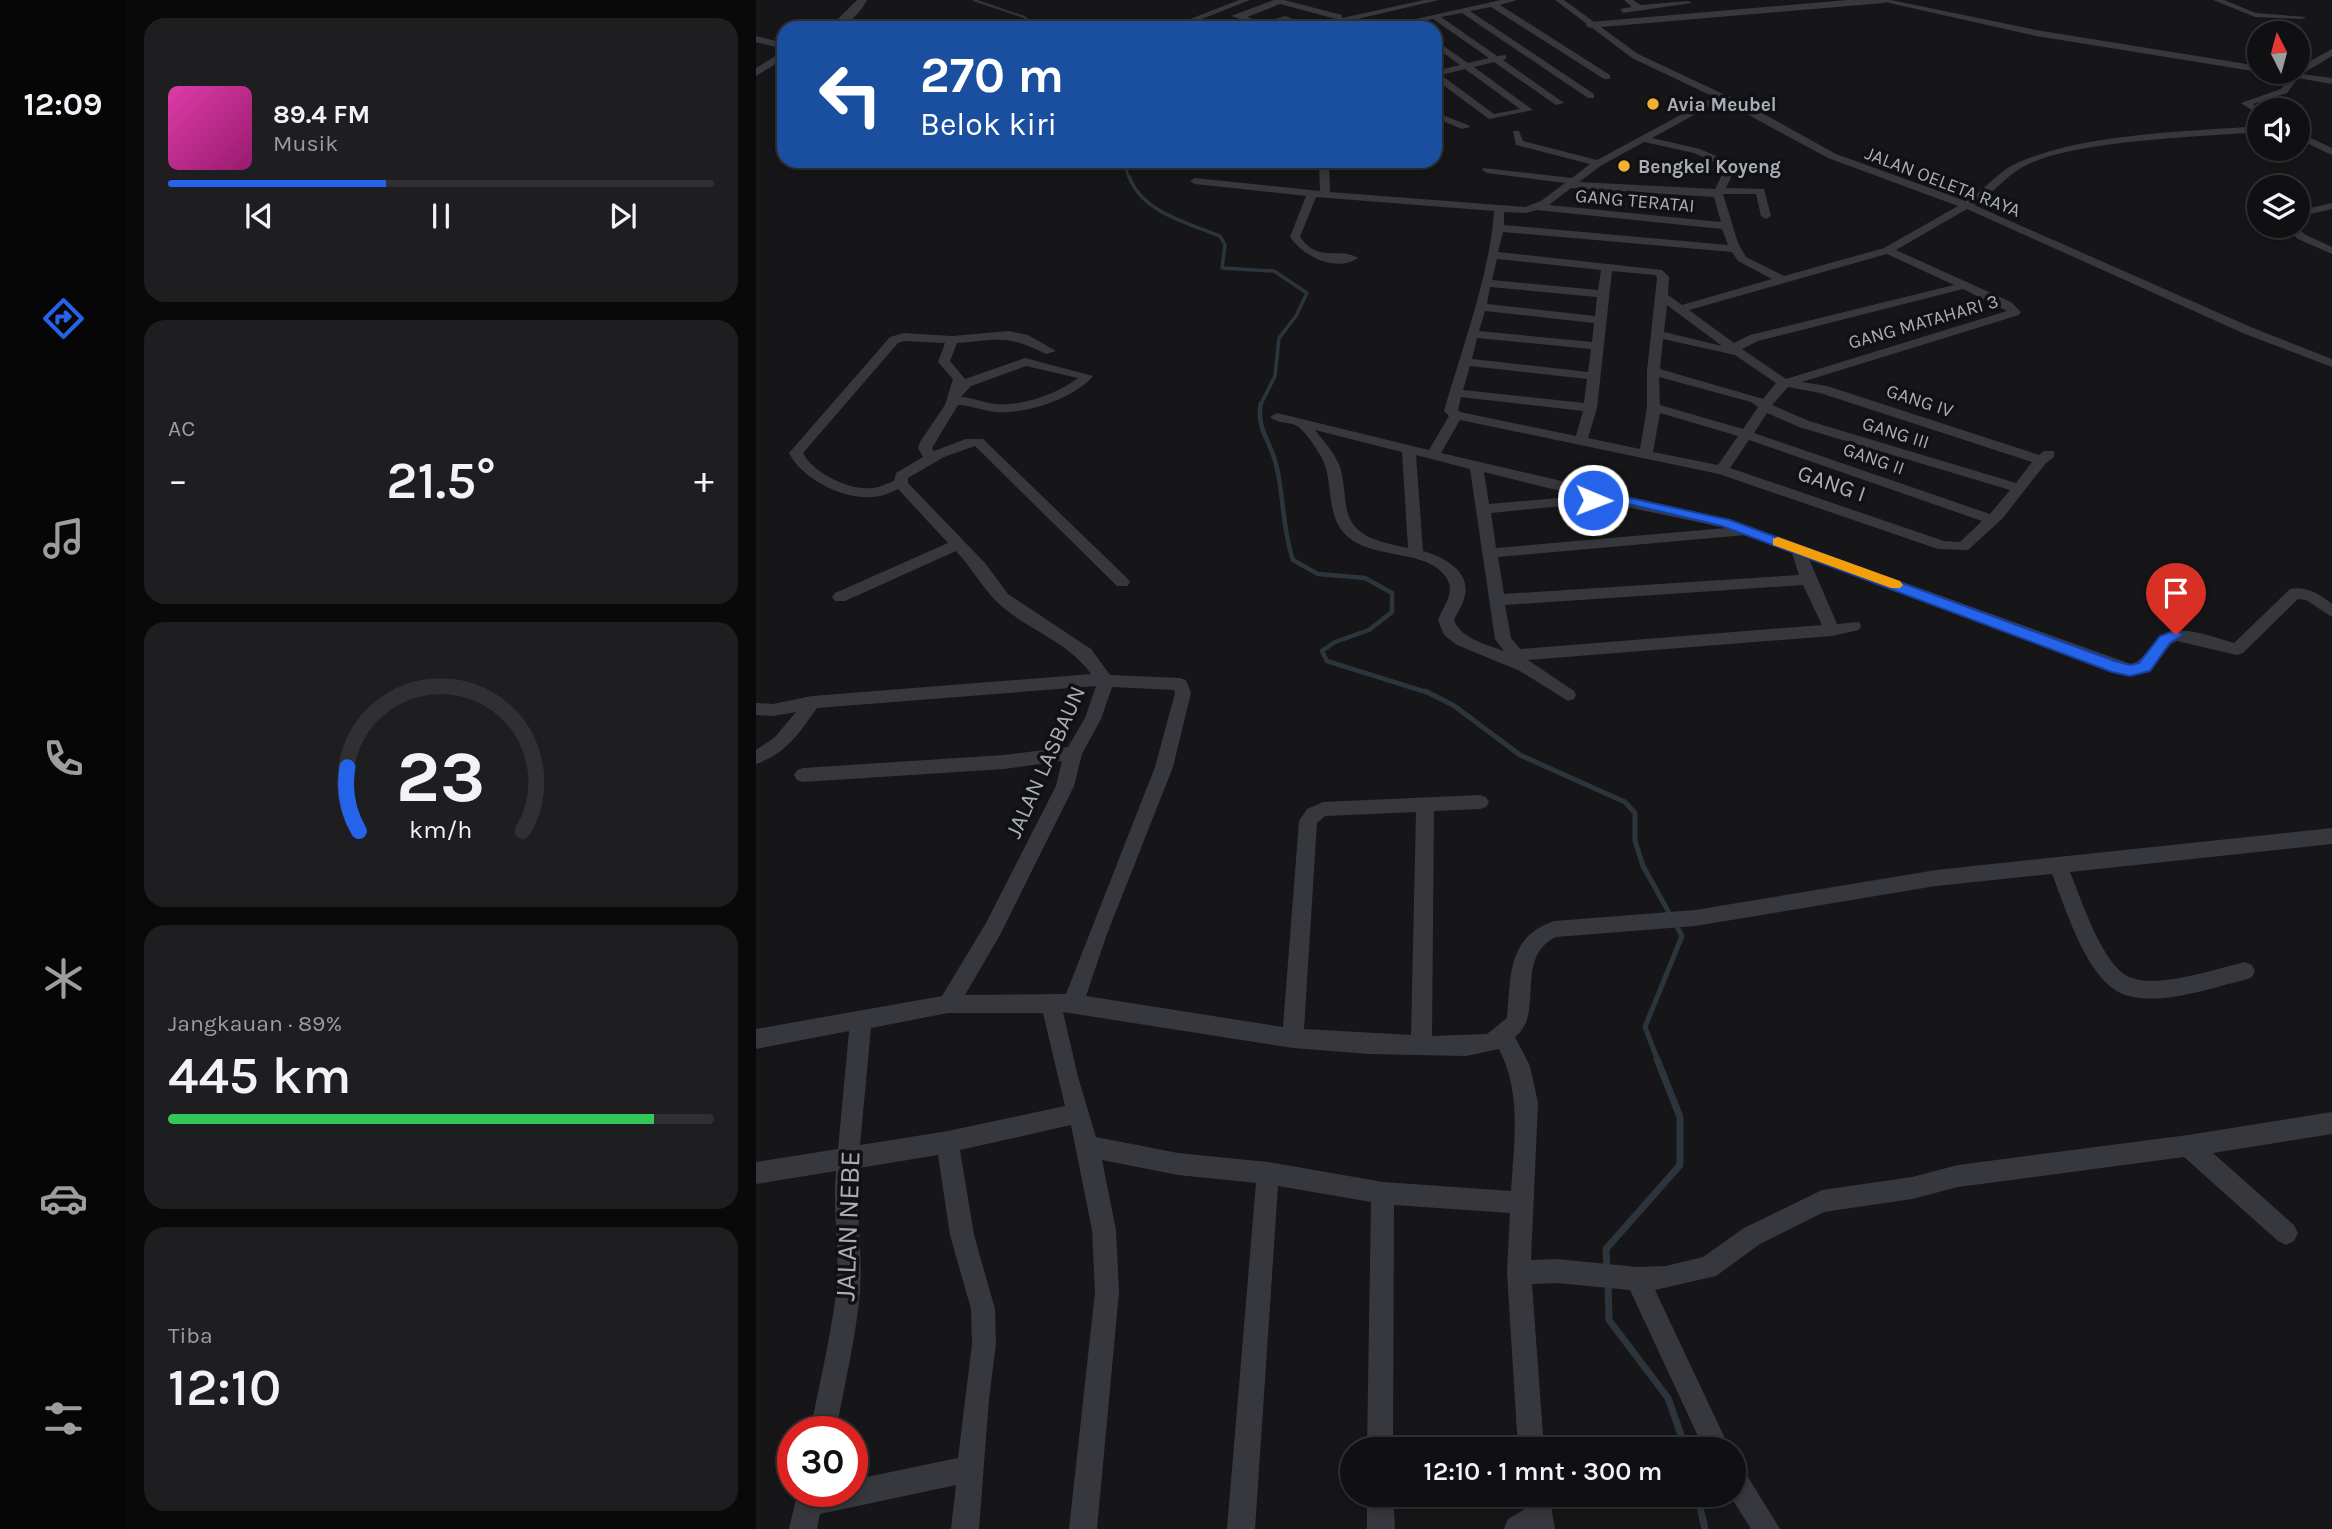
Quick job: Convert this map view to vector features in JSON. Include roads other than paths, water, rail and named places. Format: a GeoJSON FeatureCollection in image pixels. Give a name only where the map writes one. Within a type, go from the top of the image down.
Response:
{"type":"FeatureCollection","features":[{"type":"Feature","properties":{"kind":"street"},"geometry":{"type":"LineString","coordinates":[[842,21],[857,9],[862,0]]}},
{"type":"Feature","properties":{"kind":"street"},"geometry":{"type":"LineString","coordinates":[[1194,21],[1224,12],[1246,0]]}},
{"type":"Feature","properties":{"kind":"street"},"geometry":{"type":"LineString","coordinates":[[1336,21],[1435,0]]}},
{"type":"Feature","properties":{"kind":"street"},"geometry":{"type":"LineString","coordinates":[[1411,21],[1513,0]]}},
{"type":"Feature","properties":{"kind":"street"},"geometry":{"type":"LineString","coordinates":[[1561,2],[1580,0]]}},
{"type":"Feature","properties":{"kind":"street"},"geometry":{"type":"LineString","coordinates":[[1628,0],[1639,8]]}},
{"type":"Feature","properties":{"kind":"street"},"geometry":{"type":"LineString","coordinates":[[1590,25],[1882,0],[2036,33],[2247,67]]}},
{"type":"Feature","properties":{"kind":"street"},"geometry":{"type":"LineString","coordinates":[[2217,0],[2255,15],[2302,17]]}},
{"type":"Feature","properties":{"kind":"street"},"geometry":{"type":"LineString","coordinates":[[1239,17],[1279,1],[1344,19]]}},
{"type":"Feature","properties":{"kind":"street"},"geometry":{"type":"LineString","coordinates":[[1623,11],[1686,1],[1706,14]]}},
{"type":"Feature","properties":{"kind":"street","name":"JALAN OELETA RAYA"},"geometry":{"type":"LineString","coordinates":[[1561,2],[1590,25],[1656,67],[1722,96],[1832,156],[1966,205],[2249,331],[2332,363]]}},
{"type":"Feature","properties":{"kind":"street"},"geometry":{"type":"LineString","coordinates":[[1167,21],[1210,3],[1224,12],[1252,21]]}},
{"type":"Feature","properties":{"kind":"street"},"geometry":{"type":"LineString","coordinates":[[1464,10],[1529,51],[1587,94],[1610,81],[1492,4]]}},
{"type":"Feature","properties":{"kind":"street"},"geometry":{"type":"LineString","coordinates":[[1433,16],[1440,21]]}},
{"type":"Feature","properties":{"kind":"street"},"geometry":{"type":"LineString","coordinates":[[1442,22],[1559,103]]}},
{"type":"Feature","properties":{"kind":"street"},"geometry":{"type":"LineString","coordinates":[[756,38],[777,44]]}},
{"type":"Feature","properties":{"kind":"street"},"geometry":{"type":"LineString","coordinates":[[1442,72],[1557,45]]}},
{"type":"Feature","properties":{"kind":"street"},"geometry":{"type":"LineString","coordinates":[[1442,48],[1528,110],[1492,117],[1442,79]]}},
{"type":"Feature","properties":{"kind":"street"},"geometry":{"type":"LineString","coordinates":[[2310,65],[2332,52]]}},
{"type":"Feature","properties":{"kind":"street"},"geometry":{"type":"LineString","coordinates":[[756,73],[777,59]]}},
{"type":"Feature","properties":{"kind":"street"},"geometry":{"type":"LineString","coordinates":[[2310,76],[2332,82]]}},
{"type":"Feature","properties":{"kind":"street"},"geometry":{"type":"LineString","coordinates":[[2262,98],[2284,91],[2289,84]]}},
{"type":"Feature","properties":{"kind":"street"},"geometry":{"type":"LineString","coordinates":[[1539,207],[1598,163],[1722,96]]}},
{"type":"Feature","properties":{"kind":"street"},"geometry":{"type":"LineString","coordinates":[[1442,120],[1465,127]]}},
{"type":"Feature","properties":{"kind":"street"},"geometry":{"type":"LineString","coordinates":[[1681,309],[1888,250],[1984,195],[2017,166],[2055,152],[2115,142],[2247,130]]}},
{"type":"Feature","properties":{"kind":"street"},"geometry":{"type":"LineString","coordinates":[[1516,133],[1521,144],[1598,163]]}},
{"type":"Feature","properties":{"kind":"street"},"geometry":{"type":"LineString","coordinates":[[1643,139],[1697,151],[1726,164],[1728,170],[1719,192],[1722,215],[1732,243],[1744,261],[1784,281]]}},
{"type":"Feature","properties":{"kind":"street"},"geometry":{"type":"LineString","coordinates":[[2310,141],[2332,152]]}},
{"type":"Feature","properties":{"kind":"street"},"geometry":{"type":"LineString","coordinates":[[1324,168],[1325,195]]}},
{"type":"Feature","properties":{"kind":"street"},"geometry":{"type":"LineString","coordinates":[[1487,170],[1572,183],[1719,192],[1760,191],[1766,216]]}},
{"type":"Feature","properties":{"kind":"street","name":"GANG TERATAI"},"geometry":{"type":"LineString","coordinates":[[1195,181],[1312,195],[1499,209],[1539,207],[1728,226]]}},
{"type":"Feature","properties":{"kind":"street"},"geometry":{"type":"LineString","coordinates":[[1312,195],[1295,237],[1302,250],[1321,257],[1352,258]]}},
{"type":"Feature","properties":{"kind":"street"},"geometry":{"type":"LineString","coordinates":[[2310,211],[2332,206]]}},
{"type":"Feature","properties":{"kind":"street"},"geometry":{"type":"LineString","coordinates":[[1434,454],[1456,415],[1451,411],[1480,307],[1498,228],[1499,209]]}},
{"type":"Feature","properties":{"kind":"street"},"geometry":{"type":"LineString","coordinates":[[1498,228],[1641,255],[1738,249]]}},
{"type":"Feature","properties":{"kind":"street"},"geometry":{"type":"LineString","coordinates":[[2304,238],[2332,251]]}},
{"type":"Feature","properties":{"kind":"street","name":"GANG MATAHARI 3"},"geometry":{"type":"LineString","coordinates":[[1785,383],[2015,312],[2007,305],[1888,250]]}},
{"type":"Feature","properties":{"kind":"street"},"geometry":{"type":"LineString","coordinates":[[1491,255],[1607,266],[1641,255]]}},
{"type":"Feature","properties":{"kind":"street"},"geometry":{"type":"LineString","coordinates":[[1641,255],[1662,274],[1653,371],[1654,407],[1646,453]]}},
{"type":"Feature","properties":{"kind":"street"},"geometry":{"type":"LineString","coordinates":[[1581,440],[1590,408],[1595,346],[1607,266]]}},
{"type":"Feature","properties":{"kind":"street"},"geometry":{"type":"LineString","coordinates":[[1484,283],[1603,294]]}},
{"type":"Feature","properties":{"kind":"street"},"geometry":{"type":"LineString","coordinates":[[1657,334],[1737,351],[1754,338],[1962,286]]}},
{"type":"Feature","properties":{"kind":"street"},"geometry":{"type":"LineString","coordinates":[[1662,296],[1785,383],[1745,434],[1722,470]]}},
{"type":"Feature","properties":{"kind":"street"},"geometry":{"type":"LineString","coordinates":[[1480,307],[1601,320]]}},
{"type":"Feature","properties":{"kind":"street"},"geometry":{"type":"LineString","coordinates":[[1472,334],[1595,346]]}},
{"type":"Feature","properties":{"kind":"street"},"geometry":{"type":"LineString","coordinates":[[1050,351],[1024,338],[1009,335],[952,340],[897,338],[796,453],[797,457],[814,473],[837,486],[874,493],[901,483],[901,476],[931,459],[970,441],[978,442],[1122,582]]}},
{"type":"Feature","properties":{"kind":"street"},"geometry":{"type":"LineString","coordinates":[[952,340],[944,362],[959,378],[957,396]]}},
{"type":"Feature","properties":{"kind":"street"},"geometry":{"type":"LineString","coordinates":[[931,459],[925,448],[926,442],[957,396],[966,383],[1025,362],[1087,376],[1076,386],[1024,404],[1002,408],[957,396]]}},
{"type":"Feature","properties":{"kind":"street"},"geometry":{"type":"LineString","coordinates":[[1465,362],[1593,376]]}},
{"type":"Feature","properties":{"kind":"street","name":"GANG III"},"geometry":{"type":"LineString","coordinates":[[1653,371],[1756,399],[1765,407],[1804,424],[2019,488]]}},
{"type":"Feature","properties":{"kind":"street","name":"GANG IV"},"geometry":{"type":"LineString","coordinates":[[1785,383],[1822,389],[2045,457],[2019,488]]}},
{"type":"Feature","properties":{"kind":"street"},"geometry":{"type":"LineString","coordinates":[[1458,393],[1590,408]]}},
{"type":"Feature","properties":{"kind":"street","name":"GANG II"},"geometry":{"type":"LineString","coordinates":[[1654,407],[1745,434],[1990,519]]}},
{"type":"Feature","properties":{"kind":"street","name":"GANG I"},"geometry":{"type":"LineString","coordinates":[[1456,415],[1722,470],[1943,546],[1964,547],[1990,519]]}},
{"type":"Feature","properties":{"kind":"street"},"geometry":{"type":"LineString","coordinates":[[1277,417],[1607,498],[1712,520],[1749,531],[2130,670],[2144,667],[2165,640],[2176,635],[2237,649],[2295,593],[2312,596],[2332,612]]}},
{"type":"Feature","properties":{"kind":"street"},"geometry":{"type":"LineString","coordinates":[[1302,422],[1332,464],[1341,520],[1347,529],[1377,546],[1416,554],[1443,564],[1457,584],[1457,600],[1446,620],[1453,635],[1520,661],[1568,695]]}},
{"type":"Feature","properties":{"kind":"street"},"geometry":{"type":"LineString","coordinates":[[1409,449],[1416,554]]}},
{"type":"Feature","properties":{"kind":"street"},"geometry":{"type":"LineString","coordinates":[[1476,465],[1492,552],[1503,639],[1520,661]]}},
{"type":"Feature","properties":{"kind":"street","name":"JALAN LASBAUN"},"geometry":{"type":"LineString","coordinates":[[901,483],[980,567],[1003,598],[1085,653],[1106,682],[1093,719],[1073,753],[1065,786],[993,929],[948,1004]]}},
{"type":"Feature","properties":{"kind":"street"},"geometry":{"type":"LineString","coordinates":[[1990,519],[2019,488]]}},
{"type":"Feature","properties":{"kind":"street"},"geometry":{"type":"LineString","coordinates":[[1483,509],[1607,498]]}},
{"type":"Feature","properties":{"kind":"street"},"geometry":{"type":"LineString","coordinates":[[1492,552],[1749,531]]}},
{"type":"Feature","properties":{"kind":"street"},"geometry":{"type":"LineString","coordinates":[[840,597],[957,545]]}},
{"type":"Feature","properties":{"kind":"street"},"geometry":{"type":"LineString","coordinates":[[1798,549],[1808,580],[1832,631]]}},
{"type":"Feature","properties":{"kind":"street"},"geometry":{"type":"LineString","coordinates":[[1499,600],[1808,580]]}},
{"type":"Feature","properties":{"kind":"street"},"geometry":{"type":"LineString","coordinates":[[1520,661],[1832,631],[1853,626]]}},
{"type":"Feature","properties":{"kind":"street"},"geometry":{"type":"LineString","coordinates":[[756,709],[773,710],[812,702],[1089,680],[1175,682],[1183,688],[1164,766],[1097,933],[1062,1003],[1067,1077],[1088,1146],[1104,1230],[1107,1292],[1083,1529]]}},
{"type":"Feature","properties":{"kind":"street"},"geometry":{"type":"LineString","coordinates":[[756,757],[765,755],[792,731],[812,702]]}},
{"type":"Feature","properties":{"kind":"street"},"geometry":{"type":"LineString","coordinates":[[803,775],[1004,761],[1073,753]]}},
{"type":"Feature","properties":{"kind":"street"},"geometry":{"type":"LineString","coordinates":[[1293,1038],[1308,821],[1313,814],[1323,809],[1480,802]]}},
{"type":"Feature","properties":{"kind":"street"},"geometry":{"type":"LineString","coordinates":[[1421,1044],[1425,804]]}},
{"type":"Feature","properties":{"kind":"street"},"geometry":{"type":"LineString","coordinates":[[756,1040],[861,1018],[948,1004],[1062,1003],[1293,1038],[1369,1044],[1466,1046],[1491,1042],[1517,1023],[1526,950],[1535,938],[1554,929],[1642,920],[1696,918],[1936,878],[2332,836]]}},
{"type":"Feature","properties":{"kind":"street"},"geometry":{"type":"LineString","coordinates":[[2057,864],[2091,941],[2114,979],[2129,987],[2168,987],[2245,971]]}},
{"type":"Feature","properties":{"kind":"street","name":"JALAN NEBE"},"geometry":{"type":"LineString","coordinates":[[826,1416],[848,1293],[849,1244],[844,1203],[861,1018]]}},
{"type":"Feature","properties":{"kind":"street"},"geometry":{"type":"LineString","coordinates":[[1503,1035],[1519,1066],[1527,1103],[1524,1203],[1519,1226],[1519,1272],[1530,1437]]}},
{"type":"Feature","properties":{"kind":"street"},"geometry":{"type":"LineString","coordinates":[[756,1173],[848,1156],[948,1142],[1079,1113]]}},
{"type":"Feature","properties":{"kind":"street"},"geometry":{"type":"LineString","coordinates":[[1519,1272],[1557,1271],[1627,1278],[1666,1278],[1708,1268],[1752,1236],[1822,1201],[1912,1188],[1958,1176],[2188,1146],[2332,1123]]}},
{"type":"Feature","properties":{"kind":"street"},"geometry":{"type":"LineString","coordinates":[[948,1142],[962,1235],[983,1310],[984,1344],[975,1399],[972,1468],[965,1529]]}},
{"type":"Feature","properties":{"kind":"street"},"geometry":{"type":"LineString","coordinates":[[1088,1146],[1178,1164],[1268,1173],[1383,1193],[1524,1203]]}},
{"type":"Feature","properties":{"kind":"street"},"geometry":{"type":"LineString","coordinates":[[2188,1146],[2286,1233]]}},
{"type":"Feature","properties":{"kind":"street"},"geometry":{"type":"LineString","coordinates":[[1241,1529],[1268,1173]]}},
{"type":"Feature","properties":{"kind":"street"},"geometry":{"type":"LineString","coordinates":[[1380,1437],[1383,1193]]}},
{"type":"Feature","properties":{"kind":"street"},"geometry":{"type":"LineString","coordinates":[[1627,1278],[1711,1437]]}},
{"type":"Feature","properties":{"kind":"street"},"geometry":{"type":"LineString","coordinates":[[868,1487],[972,1468]]}},
{"type":"Feature","properties":{"kind":"street"},"geometry":{"type":"LineString","coordinates":[[1746,1497],[1766,1529]]}},
{"type":"Feature","properties":{"kind":"street"},"geometry":{"type":"LineString","coordinates":[[803,1529],[807,1507]]}},
{"type":"Feature","properties":{"kind":"street"},"geometry":{"type":"LineString","coordinates":[[1380,1507],[1381,1529]]}},
{"type":"Feature","properties":{"kind":"waterway"},"geometry":{"type":"LineString","coordinates":[[974,0],[1029,21]]}},
{"type":"Feature","properties":{"kind":"waterway"},"geometry":{"type":"LineString","coordinates":[[1125,168],[1129,178]]}},
{"type":"Feature","properties":{"kind":"waterway"},"geometry":{"type":"LineString","coordinates":[[1129,176],[1144,199],[1167,215],[1220,236],[1225,245],[1222,268],[1274,271],[1307,293],[1296,316],[1279,338],[1275,376],[1261,404]]}},
{"type":"Feature","properties":{"kind":"waterway"},"geometry":{"type":"LineString","coordinates":[[1261,403],[1260,420],[1276,464],[1293,560],[1318,574],[1365,578],[1392,593],[1392,612],[1369,630],[1335,642],[1322,651],[1327,661],[1429,693]]}},
{"type":"Feature","properties":{"kind":"waterway"},"geometry":{"type":"LineString","coordinates":[[1425,691],[1429,693]]}},
{"type":"Feature","properties":{"kind":"waterway"},"geometry":{"type":"LineString","coordinates":[[1429,693],[1453,705],[1520,755],[1625,802],[1635,813],[1635,841],[1643,866],[1682,936],[1645,1027],[1658,1061]]}},
{"type":"Feature","properties":{"kind":"waterway"},"geometry":{"type":"LineString","coordinates":[[1607,1269],[1606,1249],[1680,1165],[1680,1117],[1657,1059]]}},
{"type":"Feature","properties":{"kind":"waterway"},"geometry":{"type":"LineString","coordinates":[[1608,1283],[1609,1320],[1668,1398],[1682,1437]]}},
{"type":"Feature","properties":{"kind":"waterway"},"geometry":{"type":"LineString","coordinates":[[1700,1507],[1705,1529]]}},
{"type":"Feature","properties":{"kind":"place","name":"Avia Meubel"},"geometry":{"type":"Point","coordinates":[1653,104]}},
{"type":"Feature","properties":{"kind":"place","name":"Bengkel Koyeng"},"geometry":{"type":"Point","coordinates":[1624,166]}}]}
